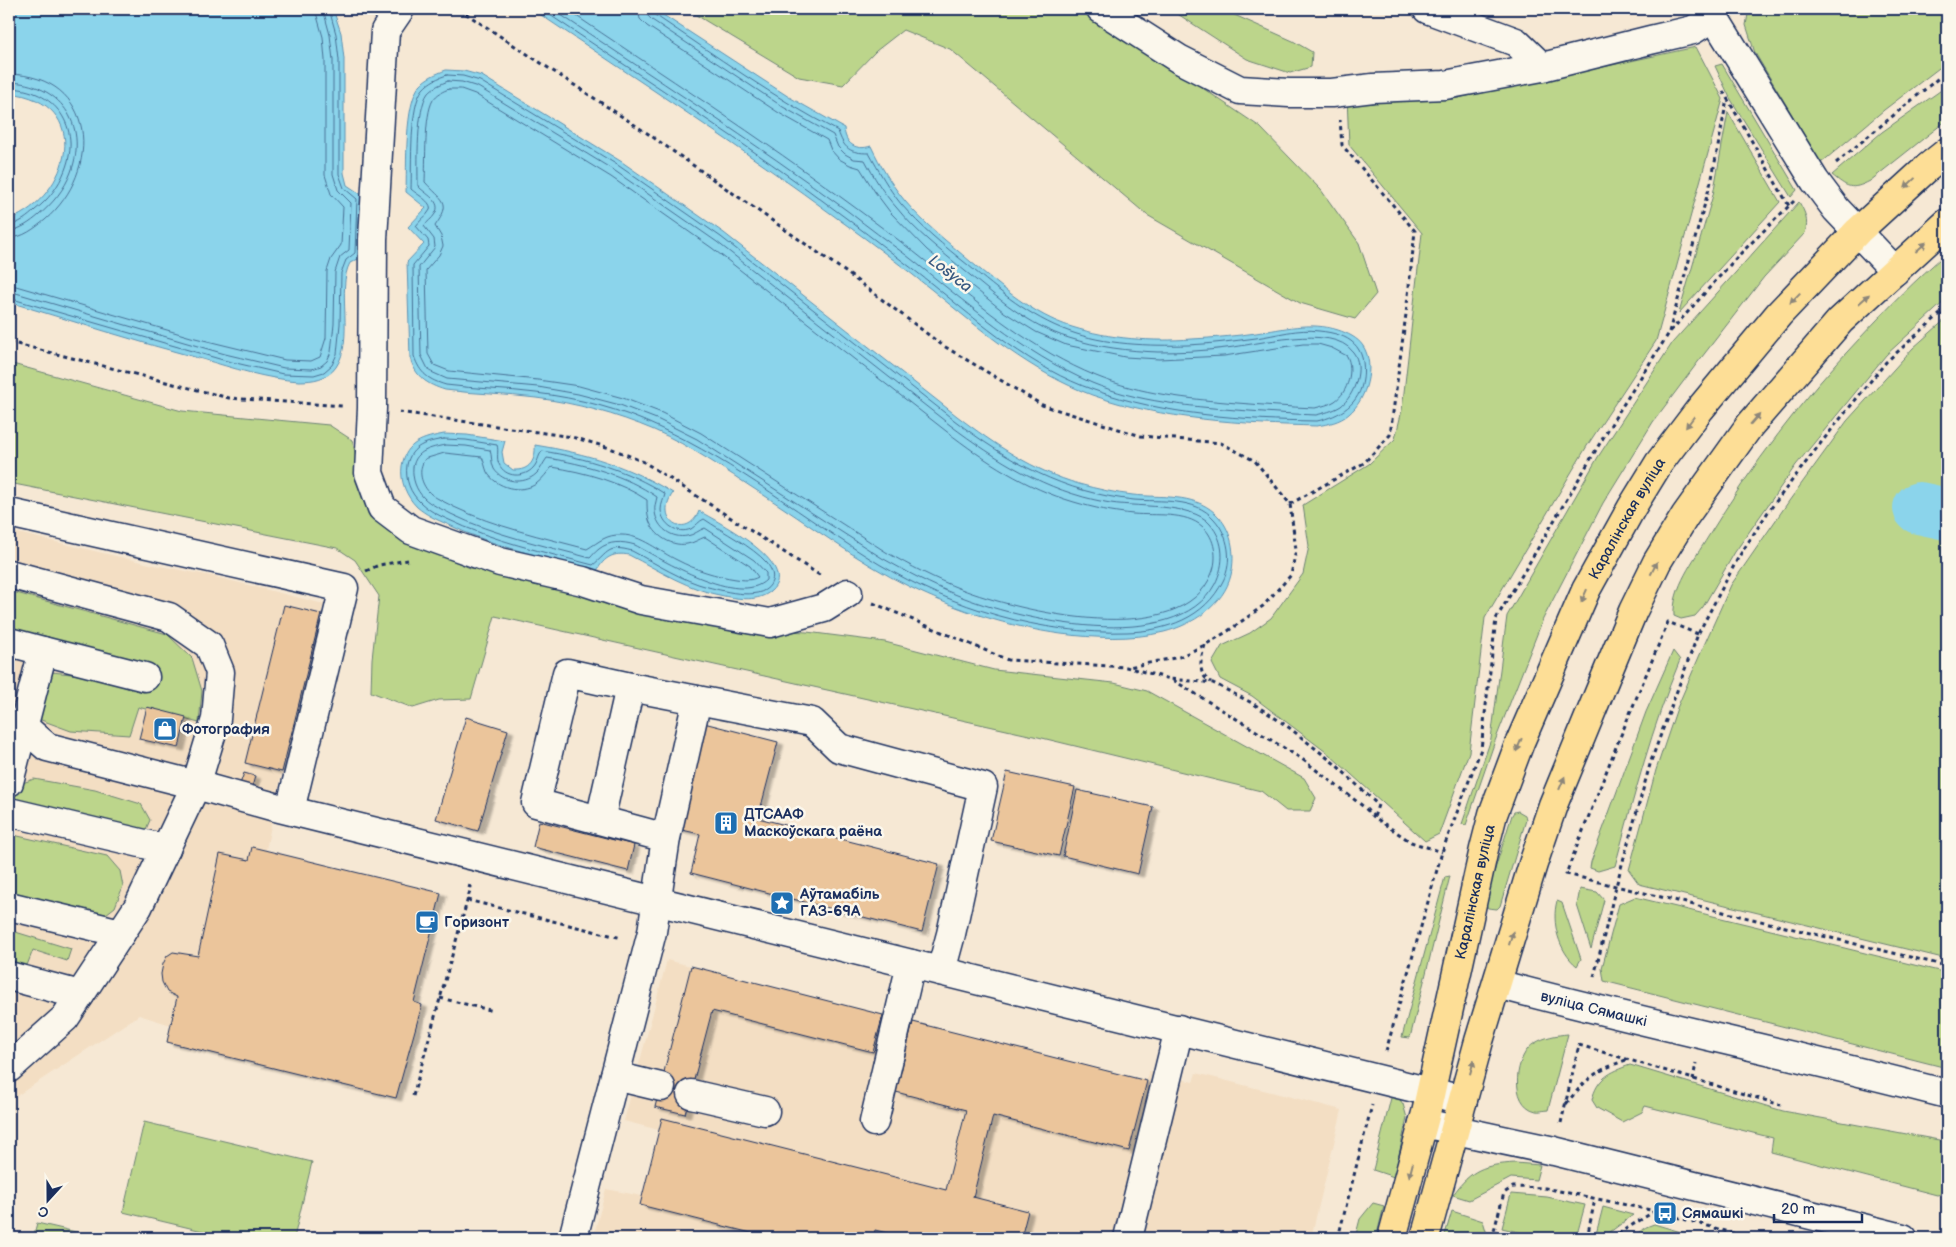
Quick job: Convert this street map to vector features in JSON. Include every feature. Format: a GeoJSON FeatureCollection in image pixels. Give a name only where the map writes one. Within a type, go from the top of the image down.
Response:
{"type":"FeatureCollection","features":[{"type":"Feature","properties":{"kind":"main road","name":"Каралінская вуліца"},"geometry":{"type":"LineString","coordinates":[[1456,974],[1493,814],[1520,742],[1586,590],[1632,507],[1659,463],[1700,409],[1779,314],[1858,232],[1926,168],[1947,152]]}},
{"type":"Feature","properties":{"kind":"main road"},"geometry":{"type":"LineString","coordinates":[[1425,1238],[1454,1130],[1497,984],[1553,804],[1633,611],[1656,562],[1685,516],[1750,425],[1840,321],[1947,223]]}},
{"type":"Feature","properties":{"kind":"main road"},"geometry":{"type":"LineString","coordinates":[[1392,1238],[1423,1123],[1456,974],[1497,984]]}},
{"type":"Feature","properties":{"kind":"street"},"geometry":{"type":"LineString","coordinates":[[400,9],[385,31],[373,239],[372,408],[369,473],[382,508],[411,530],[446,543],[500,562],[583,581],[641,600],[770,623],[824,608],[848,593]]}},
{"type":"Feature","properties":{"kind":"street"},"geometry":{"type":"LineString","coordinates":[[1101,9],[1179,59],[1240,90],[1290,93],[1332,93],[1373,88],[1446,85],[1542,67],[1693,30],[1714,11],[1815,181],[1836,209],[1895,271]]}},
{"type":"Feature","properties":{"kind":"street"},"geometry":{"type":"LineString","coordinates":[[1427,9],[1516,42],[1542,67]]}},
{"type":"Feature","properties":{"kind":"street"},"geometry":{"type":"LineString","coordinates":[[9,513],[344,588],[290,810]]}},
{"type":"Feature","properties":{"kind":"street"},"geometry":{"type":"LineString","coordinates":[[9,574],[169,618],[209,645],[220,672],[216,719],[196,785],[138,907],[65,1018],[9,1068]]}},
{"type":"Feature","properties":{"kind":"street"},"geometry":{"type":"LineString","coordinates":[[9,642],[144,677]]}},
{"type":"Feature","properties":{"kind":"street"},"geometry":{"type":"LineString","coordinates":[[9,782],[16,725],[42,650]]}},
{"type":"Feature","properties":{"kind":"street"},"geometry":{"type":"LineString","coordinates":[[666,838],[536,803],[567,672],[630,687],[812,722],[839,748],[983,787],[951,934],[941,971]]}},
{"type":"Feature","properties":{"kind":"street"},"geometry":{"type":"LineString","coordinates":[[600,820],[630,687]]}},
{"type":"Feature","properties":{"kind":"street"},"geometry":{"type":"LineString","coordinates":[[573,1238],[648,945],[657,901],[666,838],[697,700]]}},
{"type":"Feature","properties":{"kind":"street"},"geometry":{"type":"LineString","coordinates":[[16,725],[47,747],[290,810],[1463,1100]]}},
{"type":"Feature","properties":{"kind":"street"},"geometry":{"type":"LineString","coordinates":[[9,812],[166,849]]}},
{"type":"Feature","properties":{"kind":"street"},"geometry":{"type":"LineString","coordinates":[[9,906],[121,933]]}},
{"type":"Feature","properties":{"kind":"street"},"geometry":{"type":"LineString","coordinates":[[874,1122],[911,964]]}},
{"type":"Feature","properties":{"kind":"street"},"geometry":{"type":"LineString","coordinates":[[9,976],[80,995]]}},
{"type":"Feature","properties":{"kind":"street","name":"вуліца Сямашкі"},"geometry":{"type":"LineString","coordinates":[[1497,984],[1587,1008],[1855,1070],[1947,1094]]}},
{"type":"Feature","properties":{"kind":"street"},"geometry":{"type":"LineString","coordinates":[[1128,1238],[1178,1029]]}},
{"type":"Feature","properties":{"kind":"street"},"geometry":{"type":"LineString","coordinates":[[615,1076],[660,1087]]}},
{"type":"Feature","properties":{"kind":"street"},"geometry":{"type":"LineString","coordinates":[[691,1094],[765,1111]]}},
{"type":"Feature","properties":{"kind":"street"},"geometry":{"type":"LineString","coordinates":[[1423,1123],[1554,1151],[1817,1228],[1903,1238]]}},
{"type":"Feature","properties":{"kind":"path"},"geometry":{"type":"LineString","coordinates":[[459,9],[663,144],[847,272],[942,345],[1042,405],[1141,436],[1221,443],[1255,461],[1290,504],[1296,550],[1291,574],[1263,606],[1205,645],[1178,657],[1126,667]]}},
{"type":"Feature","properties":{"kind":"path"},"geometry":{"type":"LineString","coordinates":[[1385,1054],[1442,852],[1481,749],[1496,619],[1616,416],[1669,333],[1737,257],[1815,181],[1882,123],[1947,72]]}},
{"type":"Feature","properties":{"kind":"path"},"geometry":{"type":"LineString","coordinates":[[1723,90],[1789,206]]}},
{"type":"Feature","properties":{"kind":"path"},"geometry":{"type":"LineString","coordinates":[[1669,333],[1712,178],[1727,99]]}},
{"type":"Feature","properties":{"kind":"path"},"geometry":{"type":"LineString","coordinates":[[1290,504],[1364,463],[1390,434],[1415,232],[1342,145],[1341,126]]}},
{"type":"Feature","properties":{"kind":"path"},"geometry":{"type":"LineString","coordinates":[[1594,977],[1616,886],[1651,760],[1698,634],[1738,558],[1768,512],[1886,362],[1947,308]]}},
{"type":"Feature","properties":{"kind":"path"},"geometry":{"type":"LineString","coordinates":[[9,342],[229,398],[372,408],[572,437],[610,448],[644,462],[848,593],[1008,660],[1126,667],[1170,679],[1214,683]]}},
{"type":"Feature","properties":{"kind":"path"},"geometry":{"type":"LineString","coordinates":[[344,588],[357,575],[379,565],[423,558],[446,543]]}},
{"type":"Feature","properties":{"kind":"path"},"geometry":{"type":"LineString","coordinates":[[1698,634],[1668,622],[1566,874],[1947,966]]}},
{"type":"Feature","properties":{"kind":"path"},"geometry":{"type":"LineString","coordinates":[[1205,645],[1200,663],[1205,679],[1254,704],[1287,726],[1335,764],[1378,805],[1374,817]]}},
{"type":"Feature","properties":{"kind":"path"},"geometry":{"type":"LineString","coordinates":[[1170,679],[1302,759],[1364,807],[1374,817],[1411,842],[1442,852]]}},
{"type":"Feature","properties":{"kind":"path"},"geometry":{"type":"LineString","coordinates":[[413,1096],[471,887],[463,885]]}},
{"type":"Feature","properties":{"kind":"path"},"geometry":{"type":"LineString","coordinates":[[467,900],[648,945]]}},
{"type":"Feature","properties":{"kind":"path"},"geometry":{"type":"LineString","coordinates":[[440,998],[494,1012]]}},
{"type":"Feature","properties":{"kind":"path"},"geometry":{"type":"LineString","coordinates":[[1560,1126],[1579,1046],[1781,1105]]}},
{"type":"Feature","properties":{"kind":"path"},"geometry":{"type":"LineString","coordinates":[[1566,1105],[1582,1085],[1600,1070],[1627,1060]]}},
{"type":"Feature","properties":{"kind":"path"},"geometry":{"type":"LineString","coordinates":[[1338,1238],[1374,1099]]}},
{"type":"Feature","properties":{"kind":"path"},"geometry":{"type":"LineString","coordinates":[[1492,1238],[1504,1193],[1513,1186],[1545,1188],[1655,1211],[1750,1238]]}},
{"type":"Feature","properties":{"kind":"path"},"geometry":{"type":"LineString","coordinates":[[1587,1238],[1595,1198]]}},
{"type":"Feature","properties":{"kind":"path"},"geometry":{"type":"LineString","coordinates":[[1612,1238],[1655,1211]]}},
{"type":"Feature","properties":{"kind":"path"},"geometry":{"type":"LineString","coordinates":[[1493,1232],[1516,1238]]}},
{"type":"Feature","properties":{"kind":"path"},"geometry":{"type":"LineString","coordinates":[[1022,1237],[1027,1238]]}},
{"type":"Feature","properties":{"kind":"shaded area"},"geometry":{"type":"Polygon","coordinates":[[[9,531],[154,565],[212,576],[324,604],[321,614],[284,606],[246,763],[282,772],[266,850],[252,847],[249,860],[220,854],[198,956],[173,952],[167,956],[163,964],[162,982],[167,992],[177,997],[171,1025],[139,1015],[9,1101],[9,531]]]}},
{"type":"Feature","properties":{"kind":"shaded area"},"geometry":{"type":"Polygon","coordinates":[[[667,960],[1146,1081],[1149,1071],[1193,1082],[1196,1073],[1342,1110],[1311,1238],[593,1238],[606,1189],[642,1196],[659,1130],[624,1121],[667,960]]]}},
{"type":"Feature","properties":{"kind":"green space"},"geometry":{"type":"Polygon","coordinates":[[[686,9],[1086,9],[1260,127],[1321,190],[1359,243],[1376,294],[1355,319],[1300,303],[1147,215],[950,49],[903,30],[876,51],[843,85],[799,77],[686,9]]]}},
{"type":"Feature","properties":{"kind":"green space"},"geometry":{"type":"Polygon","coordinates":[[[1170,9],[1221,9],[1293,41],[1312,52],[1311,67],[1290,73],[1247,59],[1170,9]]]}},
{"type":"Feature","properties":{"kind":"green space"},"geometry":{"type":"Polygon","coordinates":[[[1749,9],[1947,9],[1947,62],[1884,110],[1821,163],[1755,53],[1746,25],[1749,9]]]}},
{"type":"Feature","properties":{"kind":"green space"},"geometry":{"type":"Polygon","coordinates":[[[1696,47],[1723,99],[1656,341],[1587,446],[1485,618],[1469,752],[1439,834],[1425,841],[1330,755],[1252,696],[1220,679],[1212,663],[1222,646],[1250,633],[1271,618],[1303,574],[1309,546],[1303,505],[1369,464],[1395,439],[1402,410],[1422,233],[1349,145],[1347,97],[1383,100],[1453,99],[1696,47]]]}},
{"type":"Feature","properties":{"kind":"green space"},"geometry":{"type":"Polygon","coordinates":[[[1722,64],[1797,190],[1791,197],[1730,98],[1715,66],[1722,64]]]}},
{"type":"Feature","properties":{"kind":"green space"},"geometry":{"type":"Polygon","coordinates":[[[1947,86],[1947,120],[1870,181],[1854,187],[1846,185],[1832,175],[1882,132],[1947,86]]]}},
{"type":"Feature","properties":{"kind":"green space"},"geometry":{"type":"Polygon","coordinates":[[[1728,112],[1780,202],[1679,313],[1713,195],[1728,112]]]}},
{"type":"Feature","properties":{"kind":"green space"},"geometry":{"type":"Polygon","coordinates":[[[1799,202],[1806,217],[1805,233],[1764,277],[1653,422],[1603,503],[1543,619],[1495,741],[1466,825],[1462,824],[1491,739],[1507,616],[1598,457],[1673,342],[1799,202]]]}},
{"type":"Feature","properties":{"kind":"green space"},"geometry":{"type":"Polygon","coordinates":[[[1947,253],[1947,299],[1886,355],[1796,465],[1735,552],[1703,607],[1695,616],[1681,619],[1674,616],[1676,595],[1685,575],[1760,458],[1839,361],[1902,294],[1947,253]]]}},
{"type":"Feature","properties":{"kind":"green space"},"geometry":{"type":"Polygon","coordinates":[[[1947,318],[1947,959],[1639,884],[1629,870],[1656,770],[1677,708],[1731,585],[1847,421],[1913,348],[1947,318]]]}},
{"type":"Feature","properties":{"kind":"green space"},"geometry":{"type":"Polygon","coordinates":[[[9,363],[182,411],[329,425],[352,440],[365,502],[381,522],[413,543],[470,568],[526,579],[629,610],[767,630],[807,632],[885,642],[994,670],[1114,683],[1147,691],[1304,778],[1316,798],[1310,811],[1286,811],[1261,791],[1038,737],[495,616],[471,699],[439,700],[413,708],[371,692],[372,659],[379,596],[355,560],[337,548],[9,483],[9,363]]]}},
{"type":"Feature","properties":{"kind":"green space"},"geometry":{"type":"Polygon","coordinates":[[[9,591],[167,634],[192,658],[202,691],[199,723],[138,707],[129,735],[71,731],[33,717],[38,691],[52,672],[90,676],[128,688],[132,670],[9,637],[9,591]]]}},
{"type":"Feature","properties":{"kind":"green space"},"geometry":{"type":"Polygon","coordinates":[[[1673,651],[1680,660],[1652,736],[1615,866],[1598,871],[1590,868],[1591,862],[1646,712],[1673,651]]]}},
{"type":"Feature","properties":{"kind":"green space"},"geometry":{"type":"Polygon","coordinates":[[[34,779],[95,790],[141,804],[150,820],[144,834],[9,803],[12,792],[17,786],[34,779]]]}},
{"type":"Feature","properties":{"kind":"green space"},"geometry":{"type":"Polygon","coordinates":[[[1518,811],[1525,815],[1526,820],[1500,906],[1497,909],[1488,908],[1485,901],[1512,815],[1518,811]]]}},
{"type":"Feature","properties":{"kind":"green space"},"geometry":{"type":"Polygon","coordinates":[[[9,834],[107,856],[120,871],[123,886],[115,907],[97,921],[9,902],[9,834]]]}},
{"type":"Feature","properties":{"kind":"green space"},"geometry":{"type":"Polygon","coordinates":[[[1450,876],[1410,1038],[1402,1037],[1445,877],[1450,876]]]}},
{"type":"Feature","properties":{"kind":"green space"},"geometry":{"type":"Polygon","coordinates":[[[1580,889],[1597,892],[1604,900],[1591,949],[1577,905],[1580,889]]]}},
{"type":"Feature","properties":{"kind":"green space"},"geometry":{"type":"Polygon","coordinates":[[[1635,897],[1947,973],[1947,1068],[1604,981],[1602,968],[1619,904],[1635,897]]]}},
{"type":"Feature","properties":{"kind":"green space"},"geometry":{"type":"Polygon","coordinates":[[[1557,901],[1562,903],[1581,959],[1577,966],[1565,953],[1558,936],[1555,918],[1557,901]]]}},
{"type":"Feature","properties":{"kind":"green space"},"geometry":{"type":"Polygon","coordinates":[[[9,930],[71,949],[67,961],[33,950],[26,968],[9,963],[9,930]]]}},
{"type":"Feature","properties":{"kind":"green space"},"geometry":{"type":"Polygon","coordinates":[[[1568,1034],[1548,1110],[1537,1111],[1527,1107],[1521,1099],[1518,1089],[1519,1067],[1523,1057],[1535,1043],[1551,1037],[1568,1034]]]}},
{"type":"Feature","properties":{"kind":"green space"},"geometry":{"type":"Polygon","coordinates":[[[1630,1065],[1783,1111],[1939,1140],[1947,1145],[1947,1193],[1937,1195],[1771,1152],[1773,1138],[1645,1106],[1642,1112],[1622,1122],[1597,1108],[1592,1100],[1597,1086],[1605,1077],[1616,1070],[1630,1065]]]}},
{"type":"Feature","properties":{"kind":"green space"},"geometry":{"type":"Polygon","coordinates":[[[1393,1090],[1403,1104],[1407,1118],[1394,1177],[1373,1170],[1393,1090]]]}},
{"type":"Feature","properties":{"kind":"green space"},"geometry":{"type":"Polygon","coordinates":[[[144,1122],[312,1162],[294,1238],[232,1238],[123,1212],[144,1122]]]}},
{"type":"Feature","properties":{"kind":"green space"},"geometry":{"type":"Polygon","coordinates":[[[1515,1163],[1540,1165],[1536,1180],[1511,1178],[1469,1200],[1453,1195],[1466,1179],[1479,1170],[1495,1165],[1515,1163]]]}},
{"type":"Feature","properties":{"kind":"green space"},"geometry":{"type":"Polygon","coordinates":[[[1511,1194],[1547,1197],[1585,1205],[1576,1238],[1542,1238],[1502,1228],[1511,1194]]]}},
{"type":"Feature","properties":{"kind":"green space"},"geometry":{"type":"Polygon","coordinates":[[[1373,1203],[1384,1206],[1376,1238],[1355,1238],[1360,1219],[1373,1203]]]}},
{"type":"Feature","properties":{"kind":"green space"},"geometry":{"type":"Polygon","coordinates":[[[1603,1207],[1633,1215],[1602,1238],[1595,1238],[1603,1207]]]}},
{"type":"Feature","properties":{"kind":"green space"},"geometry":{"type":"Polygon","coordinates":[[[1452,1211],[1483,1221],[1487,1234],[1486,1238],[1444,1238],[1452,1211]]]}},
{"type":"Feature","properties":{"kind":"green space"},"geometry":{"type":"Polygon","coordinates":[[[37,1223],[102,1238],[33,1238],[37,1223]]]}},
{"type":"Feature","properties":{"kind":"green space"},"geometry":{"type":"Polygon","coordinates":[[[1654,1224],[1701,1238],[1637,1238],[1641,1230],[1654,1224]]]}},
{"type":"Feature","properties":{"kind":"water"},"geometry":{"type":"Polygon","coordinates":[[[9,9],[333,9],[341,33],[344,59],[344,173],[347,185],[362,195],[360,258],[350,263],[346,274],[344,343],[341,356],[333,371],[314,380],[304,381],[262,376],[153,346],[9,302],[9,220],[30,208],[47,191],[59,172],[64,151],[63,131],[54,113],[36,100],[9,93],[9,9]]]}},
{"type":"Feature","properties":{"kind":"water"},"geometry":{"type":"Polygon","coordinates":[[[532,9],[654,9],[789,97],[844,128],[845,134],[852,145],[861,148],[871,146],[895,188],[928,225],[1006,290],[1031,308],[1058,322],[1086,331],[1116,337],[1162,340],[1232,336],[1307,326],[1328,327],[1349,334],[1363,346],[1369,363],[1369,373],[1364,392],[1355,408],[1345,417],[1317,426],[1232,422],[1175,415],[1119,403],[1070,386],[1028,363],[1008,349],[887,255],[803,194],[532,9]]]}},
{"type":"Feature","properties":{"kind":"water"},"geometry":{"type":"Polygon","coordinates":[[[446,70],[464,71],[482,76],[622,162],[724,233],[957,416],[1015,456],[1062,479],[1086,486],[1126,494],[1187,499],[1197,502],[1215,513],[1221,519],[1229,534],[1233,550],[1231,575],[1222,596],[1196,619],[1175,629],[1151,635],[1100,637],[1061,634],[1003,622],[946,603],[890,577],[708,459],[654,430],[611,414],[581,406],[551,400],[445,390],[427,382],[415,370],[410,358],[407,262],[424,244],[408,227],[426,208],[406,192],[407,136],[411,106],[420,85],[435,74],[446,70]]]}},
{"type":"Feature","properties":{"kind":"water"},"geometry":{"type":"Polygon","coordinates":[[[444,434],[467,435],[505,441],[502,452],[504,463],[513,470],[524,469],[531,464],[535,445],[573,452],[607,462],[639,475],[673,493],[668,503],[667,512],[674,523],[687,524],[694,520],[699,511],[753,545],[775,569],[777,580],[771,591],[760,597],[736,598],[711,593],[687,585],[629,555],[619,554],[606,559],[597,571],[483,539],[435,519],[420,510],[410,498],[403,483],[402,466],[407,451],[417,442],[444,434]]]}},
{"type":"Feature","properties":{"kind":"building"},"geometry":{"type":"Polygon","coordinates":[[[284,605],[321,614],[282,772],[245,763],[284,605]]]}},
{"type":"Feature","properties":{"kind":"building"},"geometry":{"type":"Polygon","coordinates":[[[147,707],[186,717],[179,748],[139,739],[147,707]]]}},
{"type":"Feature","properties":{"kind":"building"},"geometry":{"type":"Polygon","coordinates":[[[466,717],[508,730],[478,831],[436,819],[466,717]]]}},
{"type":"Feature","properties":{"kind":"building","name":"ДТСААФ Маскоўскага раёна"},"geometry":{"type":"Polygon","coordinates":[[[700,722],[778,742],[758,818],[939,864],[922,932],[691,873],[700,834],[673,828],[700,722]]]}},
{"type":"Feature","properties":{"kind":"building"},"geometry":{"type":"Polygon","coordinates":[[[1007,772],[1075,787],[1059,856],[991,841],[1007,772]]]}},
{"type":"Feature","properties":{"kind":"building"},"geometry":{"type":"Polygon","coordinates":[[[244,773],[255,776],[252,787],[240,784],[244,773]]]}},
{"type":"Feature","properties":{"kind":"building"},"geometry":{"type":"Polygon","coordinates":[[[1077,790],[1153,807],[1138,874],[1063,856],[1077,790]]]}},
{"type":"Feature","properties":{"kind":"building"},"geometry":{"type":"Polygon","coordinates":[[[539,821],[634,845],[628,871],[533,847],[539,821]]]}},
{"type":"Feature","properties":{"kind":"building"},"geometry":{"type":"Polygon","coordinates":[[[252,847],[441,893],[414,1002],[422,1005],[396,1098],[167,1042],[177,997],[167,992],[162,982],[163,964],[167,956],[173,952],[198,956],[220,854],[249,860],[252,847]]]}},
{"type":"Feature","properties":{"kind":"building"},"geometry":{"type":"Polygon","coordinates":[[[691,966],[883,1015],[873,1052],[712,1011],[685,1114],[655,1107],[691,966]]]}},
{"type":"Feature","properties":{"kind":"building"},"geometry":{"type":"Polygon","coordinates":[[[913,1022],[1147,1081],[1129,1151],[993,1116],[973,1197],[1028,1211],[1021,1238],[907,1238],[875,1230],[873,1238],[771,1238],[640,1205],[662,1118],[946,1190],[966,1110],[896,1092],[913,1022]]]}},
{"type":"Feature","properties":{"kind":"waterway","name":"Lošyca"},"geometry":{"type":"LineString","coordinates":[[1919,508],[1947,514]]}},
{"type":"Feature","properties":{"kind":"place","name":"Фотография"},"geometry":{"type":"Point","coordinates":[165,729]}},
{"type":"Feature","properties":{"kind":"place","name":"ДТСААФ Маскоўскага раёна"},"geometry":{"type":"Point","coordinates":[726,823]}},
{"type":"Feature","properties":{"kind":"place","name":"Аўтамабіль ГАЗ-69А"},"geometry":{"type":"Point","coordinates":[782,903]}},
{"type":"Feature","properties":{"kind":"place","name":"Горизонт"},"geometry":{"type":"Point","coordinates":[427,922]}},
{"type":"Feature","properties":{"kind":"place","name":"Сямашкі"},"geometry":{"type":"Point","coordinates":[1665,1213]}}]}
